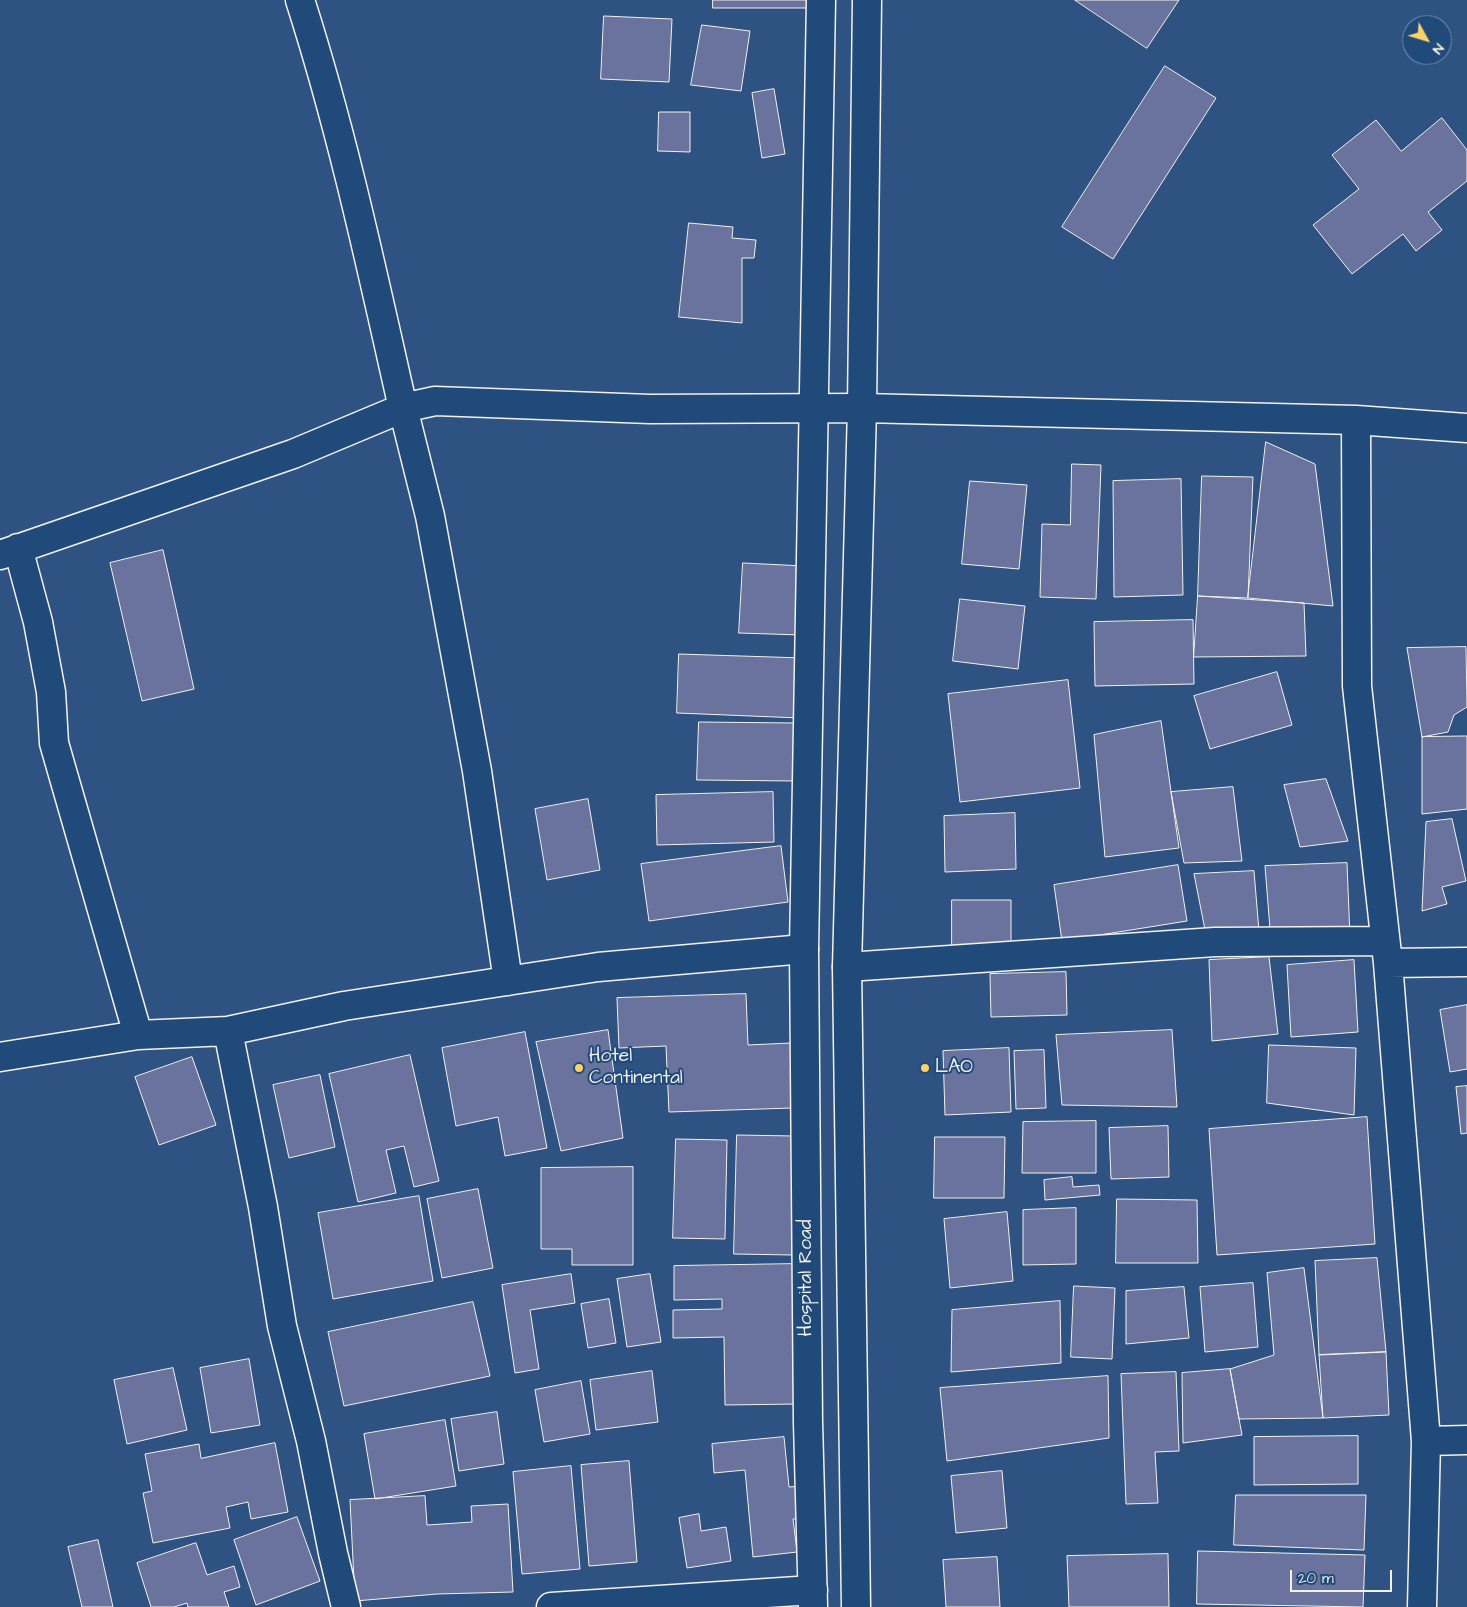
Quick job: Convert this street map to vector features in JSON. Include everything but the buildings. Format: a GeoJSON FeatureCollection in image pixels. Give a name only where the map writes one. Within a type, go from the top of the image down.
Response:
{"type":"FeatureCollection","features":[{"type":"Feature","properties":{"kind":"street"},"geometry":{"type":"LineString","coordinates":[[300,0],[325,79],[430,516],[477,771],[508,981]]}},
{"type":"Feature","properties":{"kind":"street","name":"Hospital Road"},"geometry":{"type":"LineString","coordinates":[[813,1598],[808,1422],[804,949],[821,0]]}},
{"type":"Feature","properties":{"kind":"street"},"geometry":{"type":"LineString","coordinates":[[856,1607],[847,959],[862,408],[867,0]]}},
{"type":"Feature","properties":{"kind":"street"},"geometry":{"type":"LineString","coordinates":[[138,1036],[54,743],[51,692],[40,631],[9,551],[293,454],[403,408],[435,401],[650,409],[862,408],[1356,420],[1467,428]]}},
{"type":"Feature","properties":{"kind":"street"},"geometry":{"type":"LineString","coordinates":[[1356,420],[1358,686],[1386,952],[1426,1441],[1422,1607]]}},
{"type":"Feature","properties":{"kind":"street"},"geometry":{"type":"LineString","coordinates":[[847,959],[1215,942],[1386,952],[1467,962]]}},
{"type":"Feature","properties":{"kind":"street"},"geometry":{"type":"LineString","coordinates":[[0,1057],[138,1036],[228,1031],[344,1006],[598,967],[804,949]]}},
{"type":"Feature","properties":{"kind":"street"},"geometry":{"type":"LineString","coordinates":[[228,1031],[263,1207],[282,1326],[311,1441],[333,1553],[346,1607]]}},
{"type":"Feature","properties":{"kind":"street"},"geometry":{"type":"LineString","coordinates":[[1426,1441],[1467,1440]]}},
{"type":"Feature","properties":{"kind":"street"},"geometry":{"type":"LineString","coordinates":[[551,1607],[813,1598]]}},
{"type":"Feature","properties":{"kind":"place","name":"Hotel Continental"},"geometry":{"type":"Point","coordinates":[579,1068]}},
{"type":"Feature","properties":{"kind":"place","name":"LAO"},"geometry":{"type":"Point","coordinates":[925,1068]}}]}
